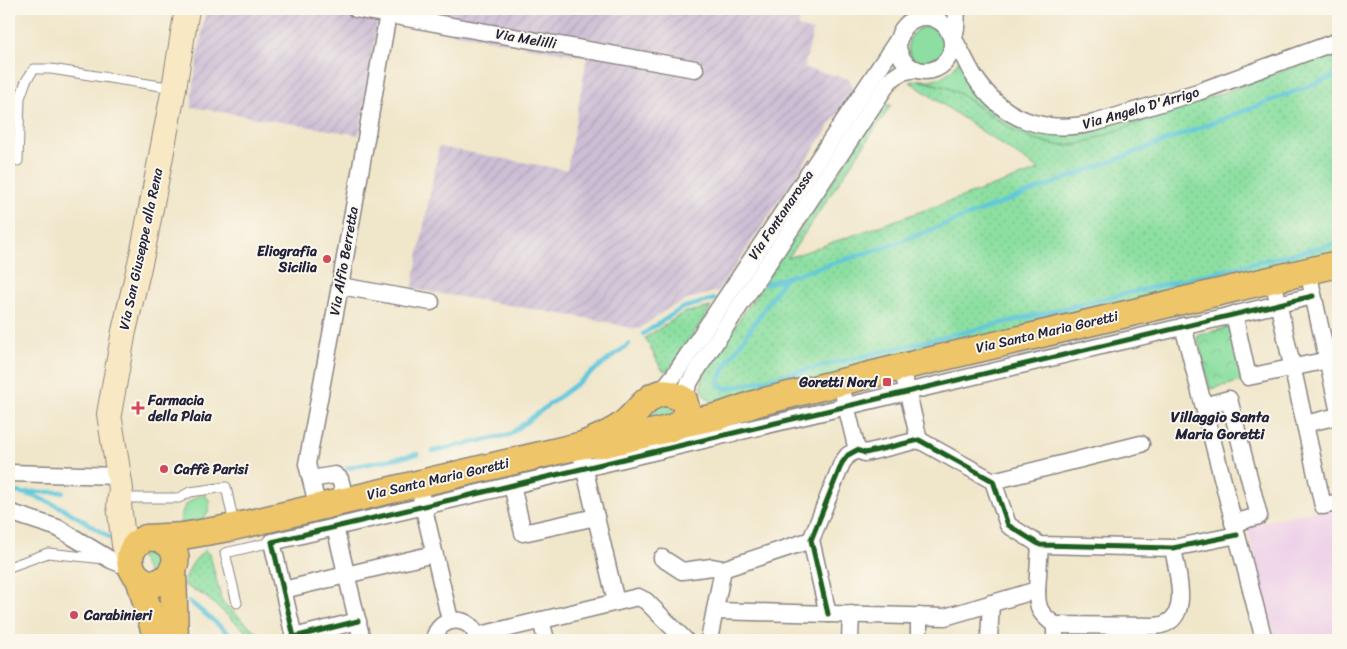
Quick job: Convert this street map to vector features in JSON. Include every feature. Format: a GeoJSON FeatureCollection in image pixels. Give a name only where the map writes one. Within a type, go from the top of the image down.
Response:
{"type":"FeatureCollection","features":[{"type":"Feature","properties":{"kind":"main road","name":"Via San Giuseppe alla Rena"},"geometry":{"type":"LineString","coordinates":[[122,488],[109,414],[122,339],[143,250],[187,9]]}},
{"type":"Feature","properties":{"kind":"main road","name":"Via Santa Maria Goretti"},"geometry":{"type":"LineString","coordinates":[[684,409],[720,416],[773,410],[904,379],[1272,279],[1338,264]]}},
{"type":"Feature","properties":{"kind":"main road"},"geometry":{"type":"LineString","coordinates":[[582,453],[604,444],[668,429],[684,409],[673,394],[660,393],[649,398],[638,410],[643,423],[655,431]]}},
{"type":"Feature","properties":{"kind":"main road","name":"Via Santa Maria Goretti"},"geometry":{"type":"LineString","coordinates":[[154,538],[197,534],[346,501],[421,495],[582,453],[619,427],[638,410]]}},
{"type":"Feature","properties":{"kind":"main road"},"geometry":{"type":"LineString","coordinates":[[122,488],[137,523],[154,538],[167,543],[173,550],[175,558],[175,640]]}},
{"type":"Feature","properties":{"kind":"main road"},"geometry":{"type":"LineString","coordinates":[[122,488],[119,505],[128,567],[157,640]]}},
{"type":"Feature","properties":{"kind":"main road"},"geometry":{"type":"LineString","coordinates":[[128,567],[147,582],[159,582],[167,577],[174,567],[197,547],[232,527]]}},
{"type":"Feature","properties":{"kind":"main road"},"geometry":{"type":"LineString","coordinates":[[128,567],[134,547],[141,541],[154,538]]}},
{"type":"Feature","properties":{"kind":"street","name":"Via Melilli"},"geometry":{"type":"LineString","coordinates":[[356,9],[695,69]]}},
{"type":"Feature","properties":{"kind":"street"},"geometry":{"type":"LineString","coordinates":[[922,9],[904,29],[899,47],[901,55],[906,62],[916,69],[928,71],[939,68],[948,59],[957,9]]}},
{"type":"Feature","properties":{"kind":"street","name":"Via Alfio Berretta"},"geometry":{"type":"LineString","coordinates":[[318,508],[307,464],[388,14]]}},
{"type":"Feature","properties":{"kind":"street"},"geometry":{"type":"LineString","coordinates":[[912,22],[923,18],[935,19],[945,26],[952,40]]}},
{"type":"Feature","properties":{"kind":"street","name":"Via Fontanarossa"},"geometry":{"type":"LineString","coordinates":[[660,393],[681,366],[901,35]]}},
{"type":"Feature","properties":{"kind":"street","name":"Via Angelo D'Arrigo"},"geometry":{"type":"LineString","coordinates":[[952,40],[972,74],[985,92],[997,104],[1026,121],[1050,127],[1066,128],[1094,123],[1198,92],[1338,41]]}},
{"type":"Feature","properties":{"kind":"street","name":"Via Fontanarossa"},"geometry":{"type":"LineString","coordinates":[[684,409],[688,385],[695,373],[890,80],[902,72],[916,69]]}},
{"type":"Feature","properties":{"kind":"street"},"geometry":{"type":"LineString","coordinates":[[1308,271],[1338,408]]}},
{"type":"Feature","properties":{"kind":"street"},"geometry":{"type":"LineString","coordinates":[[1272,279],[1323,506],[1338,502]]}},
{"type":"Feature","properties":{"kind":"street"},"geometry":{"type":"LineString","coordinates":[[340,286],[431,302]]}},
{"type":"Feature","properties":{"kind":"street"},"geometry":{"type":"LineString","coordinates":[[919,440],[904,379],[1183,326],[1313,296]]}},
{"type":"Feature","properties":{"kind":"street"},"geometry":{"type":"LineString","coordinates":[[1234,314],[1248,378],[1328,360]]}},
{"type":"Feature","properties":{"kind":"street"},"geometry":{"type":"LineString","coordinates":[[1183,326],[1264,640]]}},
{"type":"Feature","properties":{"kind":"street"},"geometry":{"type":"LineString","coordinates":[[844,394],[857,450]]}},
{"type":"Feature","properties":{"kind":"street"},"geometry":{"type":"LineString","coordinates":[[828,614],[811,540],[842,464],[848,455],[857,450],[865,453],[919,440],[993,481],[1008,525],[1040,545],[1173,548],[1235,529],[1259,516],[1229,399],[1204,406]]}},
{"type":"Feature","properties":{"kind":"street"},"geometry":{"type":"LineString","coordinates":[[358,621],[294,637],[272,542],[335,527],[421,495],[512,485],[582,453],[773,410]]}},
{"type":"Feature","properties":{"kind":"street"},"geometry":{"type":"LineString","coordinates":[[1305,424],[1338,416]]}},
{"type":"Feature","properties":{"kind":"street"},"geometry":{"type":"LineString","coordinates":[[993,481],[1140,444]]}},
{"type":"Feature","properties":{"kind":"street"},"geometry":{"type":"LineString","coordinates":[[582,453],[616,602]]}},
{"type":"Feature","properties":{"kind":"street"},"geometry":{"type":"LineString","coordinates":[[9,473],[122,488]]}},
{"type":"Feature","properties":{"kind":"street"},"geometry":{"type":"LineString","coordinates":[[311,479],[335,475],[340,479],[346,501]]}},
{"type":"Feature","properties":{"kind":"street"},"geometry":{"type":"LineString","coordinates":[[512,485],[524,533],[596,517]]}},
{"type":"Feature","properties":{"kind":"street"},"geometry":{"type":"LineString","coordinates":[[421,495],[450,620]]}},
{"type":"Feature","properties":{"kind":"street"},"geometry":{"type":"LineString","coordinates":[[9,512],[58,528],[128,567]]}},
{"type":"Feature","properties":{"kind":"street"},"geometry":{"type":"LineString","coordinates":[[335,527],[362,640]]}},
{"type":"Feature","properties":{"kind":"street"},"geometry":{"type":"LineString","coordinates":[[662,558],[682,571],[712,567],[723,569],[811,540]]}},
{"type":"Feature","properties":{"kind":"street"},"geometry":{"type":"LineString","coordinates":[[1040,545],[1036,590],[1037,604],[1055,633],[1127,633],[1162,626],[1174,619],[1180,604],[1180,590],[1173,548]]}},
{"type":"Feature","properties":{"kind":"street"},"geometry":{"type":"LineString","coordinates":[[283,590],[434,554]]}},
{"type":"Feature","properties":{"kind":"street"},"geometry":{"type":"LineString","coordinates":[[709,640],[723,569]]}},
{"type":"Feature","properties":{"kind":"street"},"geometry":{"type":"LineString","coordinates":[[715,611],[945,617],[1036,590]]}},
{"type":"Feature","properties":{"kind":"street"},"geometry":{"type":"LineString","coordinates":[[434,640],[439,627],[450,620],[463,621],[469,624],[476,638],[541,620],[638,597],[684,640]]}},
{"type":"Feature","properties":{"kind":"street"},"geometry":{"type":"LineString","coordinates":[[989,640],[990,603]]}},
{"type":"Feature","properties":{"kind":"street"},"geometry":{"type":"LineString","coordinates":[[850,640],[851,614]]}},
{"type":"Feature","properties":{"kind":"street"},"geometry":{"type":"LineString","coordinates":[[919,616],[919,640]]}},
{"type":"Feature","properties":{"kind":"street"},"geometry":{"type":"LineString","coordinates":[[541,620],[546,640]]}},
{"type":"Feature","properties":{"kind":"lane"},"geometry":{"type":"LineString","coordinates":[[18,161],[20,98],[26,81],[34,69],[52,68],[174,88]]}},
{"type":"Feature","properties":{"kind":"lane"},"geometry":{"type":"LineString","coordinates":[[122,488],[179,498],[190,492],[226,487],[232,527]]}},
{"type":"Feature","properties":{"kind":"lane"},"geometry":{"type":"LineString","coordinates":[[237,603],[225,553],[272,542]]}},
{"type":"Feature","properties":{"kind":"lane"},"geometry":{"type":"LineString","coordinates":[[9,567],[48,553],[128,567]]}},
{"type":"Feature","properties":{"kind":"shaded area"},"geometry":{"type":"Polygon","coordinates":[[[206,9],[802,9],[798,27],[813,31],[804,68],[850,79],[853,91],[718,291],[692,298],[667,309],[639,329],[630,328],[603,321],[412,289],[439,147],[567,170],[587,57],[378,20],[359,135],[192,107],[192,92],[206,9]]]}},
{"type":"Feature","properties":{"kind":"shaded area"},"geometry":{"type":"Polygon","coordinates":[[[1338,505],[1338,640],[1276,640],[1247,526],[1338,505]]]}},
{"type":"Feature","properties":{"kind":"green space"},"geometry":{"type":"Polygon","coordinates":[[[927,27],[940,33],[946,46],[940,59],[927,65],[914,59],[908,46],[914,33],[927,27]]]}},
{"type":"Feature","properties":{"kind":"green space"},"geometry":{"type":"Polygon","coordinates":[[[1338,51],[1338,254],[728,402],[714,401],[705,396],[702,386],[704,372],[885,104],[891,105],[788,258],[1039,170],[910,82],[919,80],[949,88],[1007,127],[1034,140],[1074,146],[1338,51]]]}},
{"type":"Feature","properties":{"kind":"green space"},"geometry":{"type":"Polygon","coordinates":[[[960,58],[1029,127],[1202,100],[1080,144],[1058,145],[1034,140],[1016,132],[949,88],[919,80],[943,76],[953,69],[960,58]]]}},
{"type":"Feature","properties":{"kind":"green space"},"geometry":{"type":"Polygon","coordinates":[[[711,307],[670,370],[665,371],[661,368],[645,338],[683,313],[711,307]]]}},
{"type":"Feature","properties":{"kind":"green space"},"geometry":{"type":"Polygon","coordinates":[[[1230,327],[1243,381],[1210,389],[1197,335],[1230,327]]]}},
{"type":"Feature","properties":{"kind":"green space"},"geometry":{"type":"Polygon","coordinates":[[[664,402],[677,412],[656,420],[649,415],[664,402]]]}},
{"type":"Feature","properties":{"kind":"green space"},"geometry":{"type":"Polygon","coordinates":[[[204,495],[210,503],[209,510],[203,520],[180,524],[186,505],[198,496],[204,495]]]}},
{"type":"Feature","properties":{"kind":"green space"},"geometry":{"type":"Polygon","coordinates":[[[158,547],[166,562],[149,574],[139,555],[142,550],[158,547]]]}},
{"type":"Feature","properties":{"kind":"green space"},"geometry":{"type":"Polygon","coordinates":[[[205,550],[210,555],[222,602],[255,631],[271,640],[256,640],[205,596],[184,585],[191,566],[205,550]]]}},
{"type":"Feature","properties":{"kind":"waterway"},"geometry":{"type":"LineString","coordinates":[[765,284],[886,247],[1338,75]]}},
{"type":"Feature","properties":{"kind":"waterway"},"geometry":{"type":"LineString","coordinates":[[785,278],[726,365],[718,383],[726,389],[1338,243]]}},
{"type":"Feature","properties":{"kind":"waterway"},"geometry":{"type":"LineString","coordinates":[[643,334],[682,308],[715,299]]}},
{"type":"Feature","properties":{"kind":"waterway"},"geometry":{"type":"LineString","coordinates":[[433,451],[509,435],[629,344]]}},
{"type":"Feature","properties":{"kind":"waterway"},"geometry":{"type":"LineString","coordinates":[[347,468],[418,454]]}},
{"type":"Feature","properties":{"kind":"waterway"},"geometry":{"type":"LineString","coordinates":[[9,491],[36,497],[62,508],[110,538]]}},
{"type":"Feature","properties":{"kind":"waterway"},"geometry":{"type":"LineString","coordinates":[[27,492],[63,492]]}},
{"type":"Feature","properties":{"kind":"waterway"},"geometry":{"type":"LineString","coordinates":[[189,601],[237,640]]}},
{"type":"Feature","properties":{"kind":"cycle path"},"geometry":{"type":"LineString","coordinates":[[358,621],[294,637],[272,542],[1313,296]]}},
{"type":"Feature","properties":{"kind":"cycle path"},"geometry":{"type":"LineString","coordinates":[[828,614],[811,540],[842,463],[848,455],[857,450],[865,453],[919,440],[993,481],[1008,525],[1040,545],[1173,548],[1237,535]]}},
{"type":"Feature","properties":{"kind":"place","name":"Eliografia Sicilia"},"geometry":{"type":"Point","coordinates":[327,259]}},
{"type":"Feature","properties":{"kind":"place","name":"Goretti Nord"},"geometry":{"type":"Point","coordinates":[887,382]}},
{"type":"Feature","properties":{"kind":"place","name":"Farmacia della Plaia"},"geometry":{"type":"Point","coordinates":[138,408]}},
{"type":"Feature","properties":{"kind":"place","name":"Caffè Parisi"},"geometry":{"type":"Point","coordinates":[164,469]}},
{"type":"Feature","properties":{"kind":"place","name":"Carabinieri"},"geometry":{"type":"Point","coordinates":[74,615]}},
{"type":"Feature","properties":{"kind":"district","name":"Villaggio Santa Maria Goretti"},"geometry":{"type":"Point","coordinates":[1220,426]}}]}
